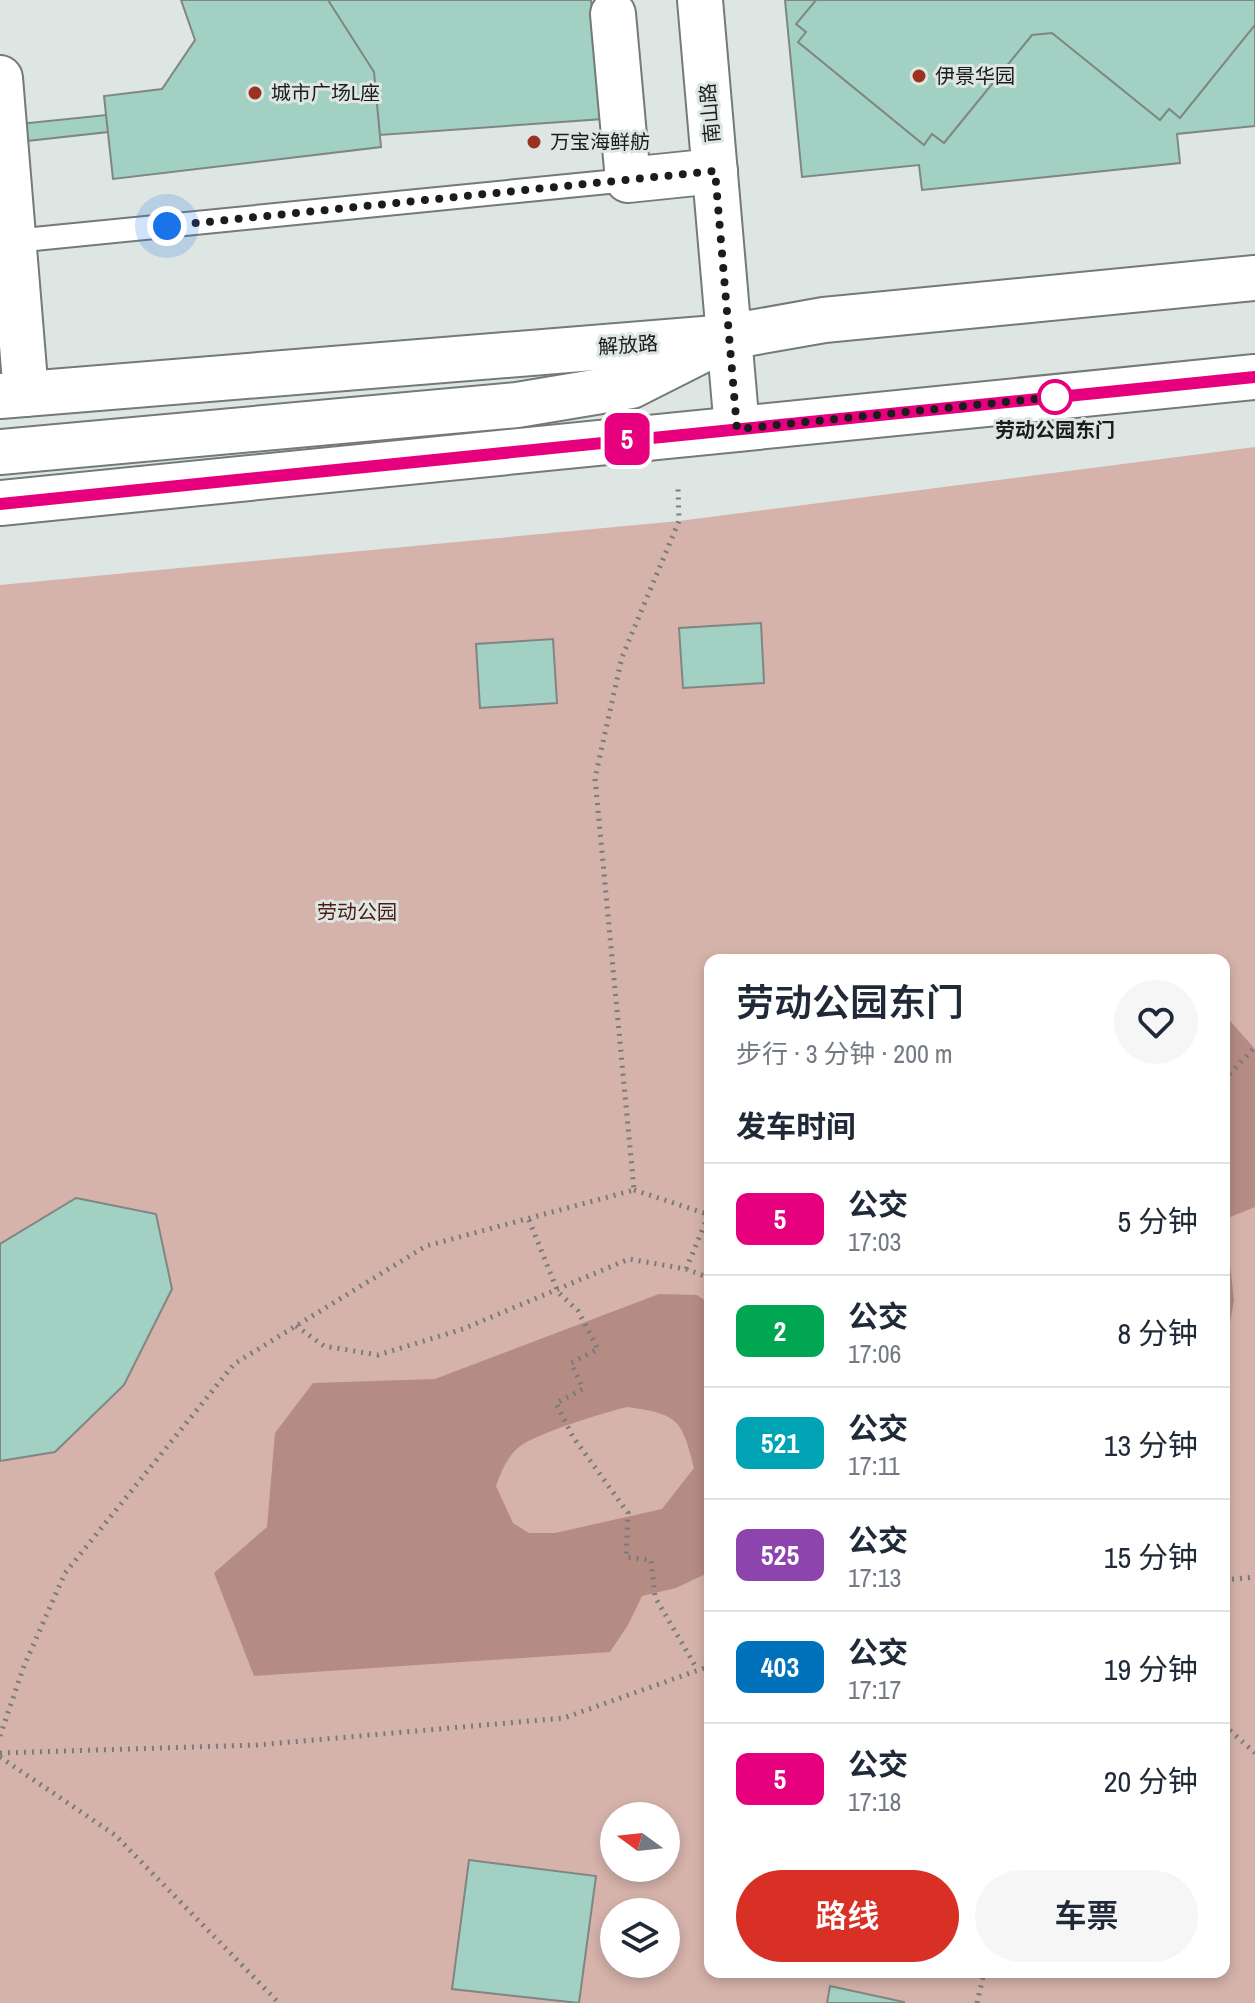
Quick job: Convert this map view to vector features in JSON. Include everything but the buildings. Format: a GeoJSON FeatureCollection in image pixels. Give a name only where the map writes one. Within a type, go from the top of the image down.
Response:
{"type":"FeatureCollection","features":[{"type":"Feature","properties":{"kind":"main road","name":"南山路"},"geometry":{"type":"LineString","coordinates":[[700,0],[737,429]]}},
{"type":"Feature","properties":{"kind":"main road"},"geometry":{"type":"LineString","coordinates":[[613,14],[628,180],[715,171]]}},
{"type":"Feature","properties":{"kind":"main road"},"geometry":{"type":"LineString","coordinates":[[0,78],[13,395]]}},
{"type":"Feature","properties":{"kind":"main road","name":"解放路"},"geometry":{"type":"LineString","coordinates":[[13,395],[728,337],[824,320],[1255,278]]}},
{"type":"Feature","properties":{"kind":"main road"},"geometry":{"type":"LineString","coordinates":[[0,452],[517,405],[631,386],[728,337]]}},
{"type":"Feature","properties":{"kind":"main road"},"geometry":{"type":"LineString","coordinates":[[0,503],[1255,377]]}},
{"type":"Feature","properties":{"kind":"lane"},"geometry":{"type":"LineString","coordinates":[[10,266],[628,180]]}},
{"type":"Feature","properties":{"kind":"path"},"geometry":{"type":"LineString","coordinates":[[634,1190],[595,778],[622,657],[679,521],[678,487]]}},
{"type":"Feature","properties":{"kind":"path"},"geometry":{"type":"LineString","coordinates":[[1230,1074],[1255,1047]]}},
{"type":"Feature","properties":{"kind":"path"},"geometry":{"type":"LineString","coordinates":[[0,1736],[24,1666],[65,1573],[234,1364],[426,1246],[634,1190],[704,1212]]}},
{"type":"Feature","properties":{"kind":"path"},"geometry":{"type":"LineString","coordinates":[[529,1220],[558,1292],[578,1311],[598,1349],[571,1363],[583,1389],[556,1403],[573,1437],[628,1513],[626,1557],[651,1560],[655,1597],[697,1669]]}},
{"type":"Feature","properties":{"kind":"path"},"geometry":{"type":"LineString","coordinates":[[686,1269],[704,1226]]}},
{"type":"Feature","properties":{"kind":"path"},"geometry":{"type":"LineString","coordinates":[[296,1326],[324,1346],[378,1355],[463,1329],[558,1292],[629,1259],[686,1269],[704,1276]]}},
{"type":"Feature","properties":{"kind":"path"},"geometry":{"type":"LineString","coordinates":[[1230,1579],[1255,1577]]}},
{"type":"Feature","properties":{"kind":"path"},"geometry":{"type":"LineString","coordinates":[[0,1755],[257,1745],[564,1718],[704,1667]]}},
{"type":"Feature","properties":{"kind":"path"},"geometry":{"type":"LineString","coordinates":[[1230,1730],[1255,1753]]}},
{"type":"Feature","properties":{"kind":"path"},"geometry":{"type":"LineString","coordinates":[[0,1755],[115,1835],[279,2003]]}},
{"type":"Feature","properties":{"kind":"path"},"geometry":{"type":"LineString","coordinates":[[977,2003],[983,1978]]}},
{"type":"Feature","properties":{"kind":"green space","name":"劳动公园"},"geometry":{"type":"Polygon","coordinates":[[[1255,447],[1255,2003],[0,2003],[0,585],[679,521],[1255,447]]]}},
{"type":"Feature","properties":{"kind":"shaded area"},"geometry":{"type":"Polygon","coordinates":[[[1230,1021],[1255,1049],[1255,1207],[1230,1217],[1230,1021]]]}},
{"type":"Feature","properties":{"kind":"shaded area"},"geometry":{"type":"Polygon","coordinates":[[[1230,1264],[1234,1300],[1230,1323],[1230,1264]]]}},
{"type":"Feature","properties":{"kind":"shaded area"},"geometry":{"type":"Polygon","coordinates":[[[659,1294],[697,1295],[704,1300],[704,1575],[676,1588],[642,1596],[610,1652],[254,1676],[214,1573],[267,1527],[275,1433],[313,1383],[435,1379],[659,1294]],[[627,1407],[555,1430],[519,1447],[502,1470],[496,1486],[513,1523],[529,1533],[555,1533],[662,1509],[694,1468],[681,1429],[667,1416],[627,1407]]]}},
{"type":"Feature","properties":{"kind":"bus line","name":"5"},"geometry":{"type":"LineString","coordinates":[[0,504],[568,444],[1255,377]]}},
{"type":"Feature","properties":{"kind":"place","name":"伊景华园"},"geometry":{"type":"Point","coordinates":[919,76]}},
{"type":"Feature","properties":{"kind":"place","name":"城市广场L座"},"geometry":{"type":"Point","coordinates":[255,93]}},
{"type":"Feature","properties":{"kind":"place","name":"万宝海鲜舫"},"geometry":{"type":"Point","coordinates":[534,142]}},
{"type":"Feature","properties":{"kind":"place","name":"劳动公园东门"},"geometry":{"type":"Point","coordinates":[1055,397]}},
{"type":"Feature","properties":{"kind":"route"},"geometry":{"type":"LineString","coordinates":[[167,226],[715,171],[737,429],[1055,397]]}}]}
